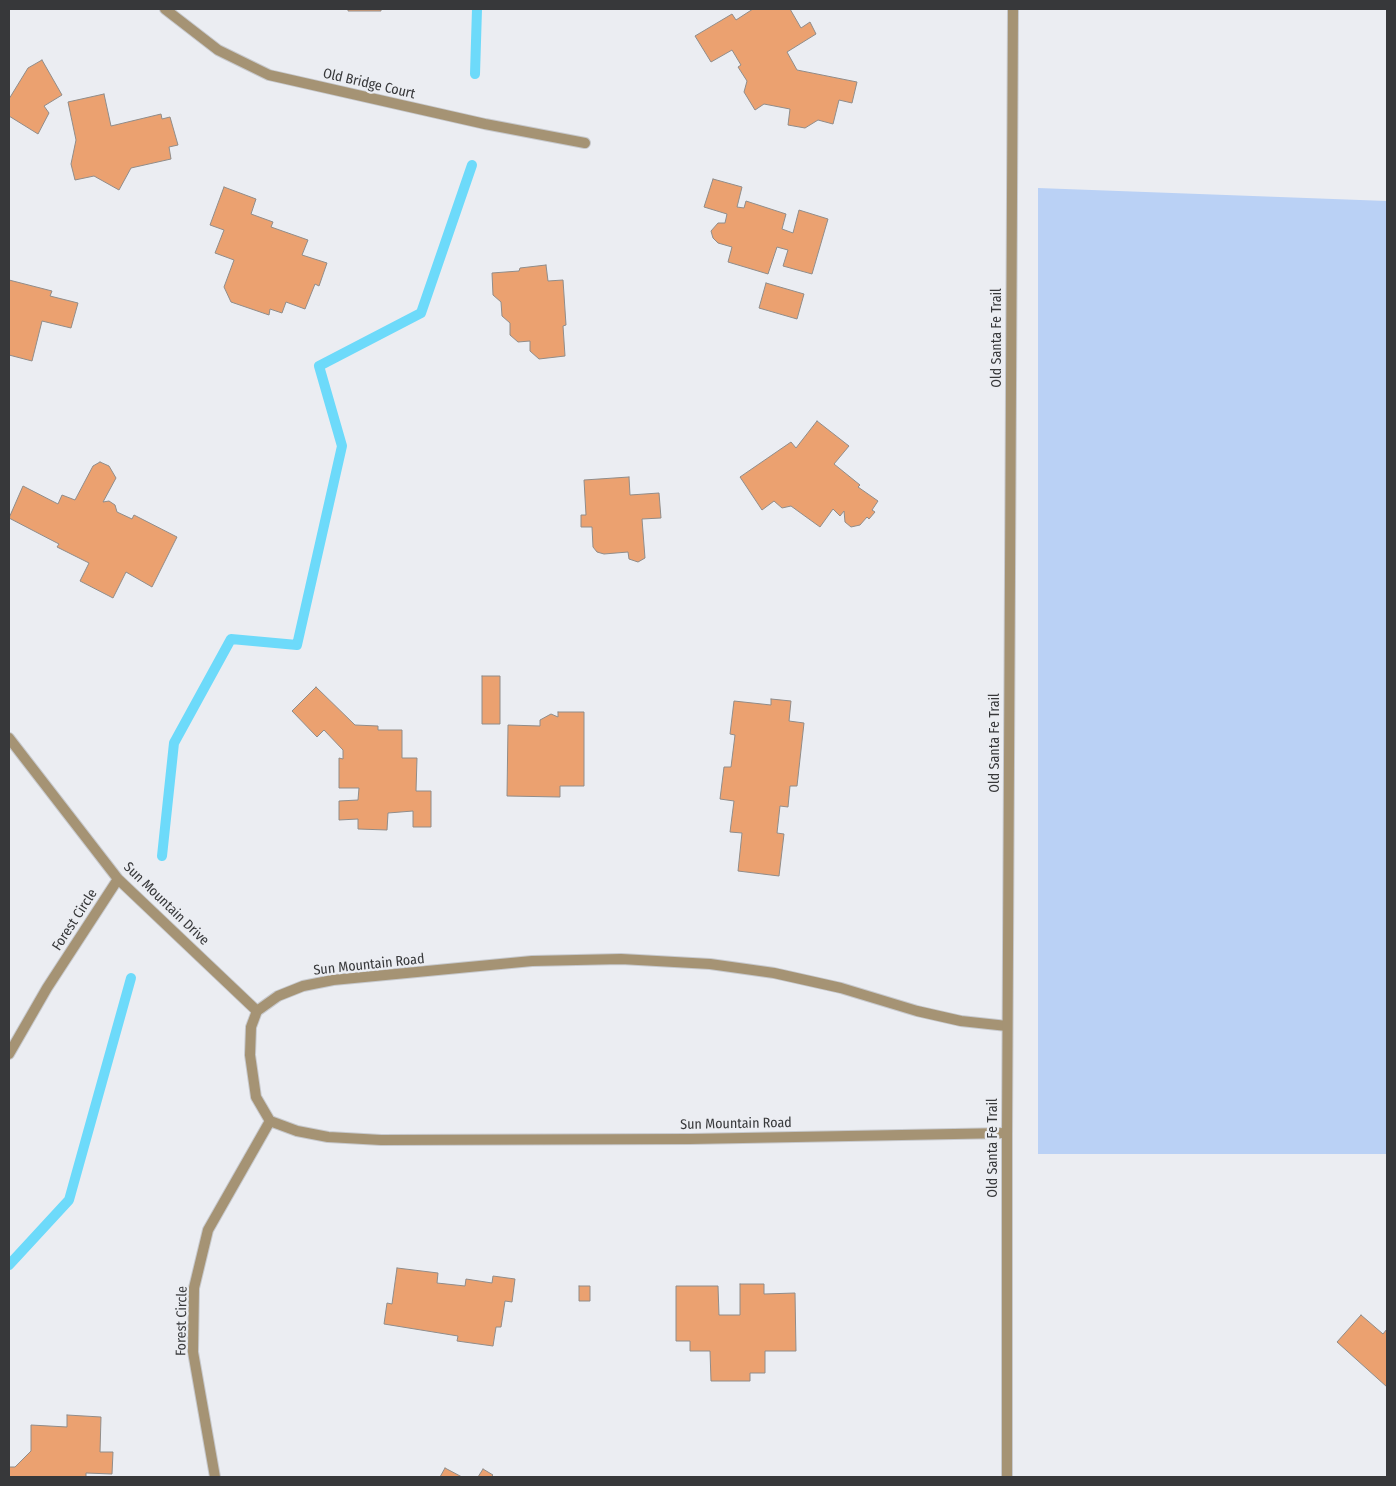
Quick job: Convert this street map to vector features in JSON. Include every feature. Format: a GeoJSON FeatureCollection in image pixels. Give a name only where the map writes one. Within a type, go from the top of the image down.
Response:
{"type":"FeatureCollection","features":[{"type":"Feature","properties":{"kind":"street","name":"Old Bridge Court"},"geometry":{"type":"LineString","coordinates":[[165,9],[218,50],[269,75],[484,124],[585,143]]}},
{"type":"Feature","properties":{"kind":"street","name":"Old Santa Fe Trail"},"geometry":{"type":"LineString","coordinates":[[1007,1477],[1006,1134],[1012,9]]}},
{"type":"Feature","properties":{"kind":"street","name":"Sun Mountain Drive"},"geometry":{"type":"LineString","coordinates":[[9,738],[118,879],[257,1011]]}},
{"type":"Feature","properties":{"kind":"street","name":"Forest Circle"},"geometry":{"type":"LineString","coordinates":[[9,1054],[47,988],[118,879]]}},
{"type":"Feature","properties":{"kind":"street","name":"Sun Mountain Road"},"geometry":{"type":"LineString","coordinates":[[257,1011],[278,996],[303,986],[333,980],[532,961],[621,959],[710,964],[774,973],[841,988],[952,1019],[1007,1026]]}},
{"type":"Feature","properties":{"kind":"street"},"geometry":{"type":"LineString","coordinates":[[257,1011],[251,1028],[250,1054],[256,1097],[270,1121]]}},
{"type":"Feature","properties":{"kind":"street","name":"Sun Mountain Road"},"geometry":{"type":"LineString","coordinates":[[270,1121],[297,1131],[328,1137],[381,1140],[690,1139],[1006,1134]]}},
{"type":"Feature","properties":{"kind":"street","name":"Forest Circle"},"geometry":{"type":"LineString","coordinates":[[216,1477],[193,1352],[194,1288],[208,1230],[270,1121]]}},
{"type":"Feature","properties":{"kind":"shaded area"},"geometry":{"type":"Polygon","coordinates":[[[1038,188],[1387,201],[1387,1154],[1038,1154],[1038,188]]]}},
{"type":"Feature","properties":{"kind":"building"},"geometry":{"type":"Polygon","coordinates":[[[348,9],[381,9],[381,11],[348,11],[348,9]]]}},
{"type":"Feature","properties":{"kind":"building"},"geometry":{"type":"Polygon","coordinates":[[[753,9],[790,9],[801,28],[810,22],[816,34],[787,52],[797,70],[857,82],[852,103],[839,100],[833,124],[818,120],[805,128],[788,125],[790,109],[764,104],[755,110],[744,92],[747,81],[738,67],[741,65],[732,50],[711,62],[695,36],[732,14],[736,20],[753,9]]]}},
{"type":"Feature","properties":{"kind":"building"},"geometry":{"type":"Polygon","coordinates":[[[42,60],[62,95],[44,106],[49,113],[38,134],[9,116],[9,99],[28,68],[42,60]]]}},
{"type":"Feature","properties":{"kind":"building"},"geometry":{"type":"Polygon","coordinates":[[[104,94],[111,126],[161,114],[162,119],[170,117],[178,145],[169,147],[171,159],[131,168],[119,190],[94,176],[75,180],[71,164],[76,140],[68,102],[104,94]]]}},
{"type":"Feature","properties":{"kind":"building"},"geometry":{"type":"Polygon","coordinates":[[[713,179],[742,187],[737,207],[744,208],[746,201],[786,214],[782,229],[793,233],[799,210],[828,219],[812,274],[783,266],[788,250],[777,247],[768,274],[728,262],[732,247],[718,243],[713,238],[711,231],[718,223],[725,223],[727,214],[704,207],[713,179]]]}},
{"type":"Feature","properties":{"kind":"building"},"geometry":{"type":"Polygon","coordinates":[[[224,187],[256,199],[251,214],[273,222],[271,227],[308,240],[302,255],[327,263],[319,286],[315,284],[305,309],[286,302],[282,313],[270,309],[269,315],[231,302],[224,287],[234,260],[215,253],[224,230],[210,225],[224,187]]]}},
{"type":"Feature","properties":{"kind":"building"},"geometry":{"type":"Polygon","coordinates":[[[546,265],[548,281],[563,280],[566,325],[563,326],[565,356],[539,359],[530,351],[530,341],[518,342],[510,335],[510,323],[502,316],[501,302],[493,295],[492,273],[519,271],[520,268],[546,265]]]}},
{"type":"Feature","properties":{"kind":"building"},"geometry":{"type":"Polygon","coordinates":[[[9,280],[52,291],[50,296],[78,303],[71,328],[42,321],[32,361],[9,355],[9,280]]]}},
{"type":"Feature","properties":{"kind":"building"},"geometry":{"type":"Polygon","coordinates":[[[766,283],[804,294],[797,319],[759,308],[766,283]]]}},
{"type":"Feature","properties":{"kind":"building"},"geometry":{"type":"Polygon","coordinates":[[[817,421],[849,446],[834,464],[860,485],[858,487],[878,501],[872,510],[875,512],[860,525],[851,527],[845,522],[844,511],[840,516],[833,509],[820,527],[791,506],[782,508],[774,501],[762,510],[740,477],[791,442],[796,448],[817,421]]]}},
{"type":"Feature","properties":{"kind":"building"},"geometry":{"type":"Polygon","coordinates":[[[100,462],[109,466],[116,478],[103,502],[109,501],[115,505],[117,512],[132,519],[134,515],[177,537],[152,587],[126,572],[113,598],[80,581],[89,563],[57,547],[59,544],[9,518],[23,486],[58,504],[62,495],[75,500],[93,466],[100,462]]]}},
{"type":"Feature","properties":{"kind":"building"},"geometry":{"type":"Polygon","coordinates":[[[629,477],[630,495],[659,493],[661,518],[642,519],[645,558],[638,562],[629,559],[628,552],[604,554],[597,552],[593,547],[592,527],[581,527],[581,515],[586,515],[584,480],[629,477]]]}},
{"type":"Feature","properties":{"kind":"building"},"geometry":{"type":"Polygon","coordinates":[[[482,676],[500,676],[500,724],[482,724],[482,676]]]}},
{"type":"Feature","properties":{"kind":"building"},"geometry":{"type":"Polygon","coordinates":[[[316,687],[355,725],[378,726],[378,730],[402,730],[402,758],[417,758],[416,791],[431,791],[431,827],[413,827],[413,811],[388,813],[387,830],[358,829],[358,819],[339,820],[339,801],[358,800],[359,788],[339,788],[339,758],[343,759],[343,750],[324,730],[317,737],[292,711],[316,687]]]}},
{"type":"Feature","properties":{"kind":"building"},"geometry":{"type":"Polygon","coordinates":[[[771,699],[791,701],[789,721],[804,723],[797,786],[790,786],[788,807],[780,806],[777,833],[784,834],[779,876],[738,871],[742,833],[730,832],[734,801],[720,799],[724,767],[731,767],[735,735],[730,734],[734,701],[771,705],[771,699]]]}},
{"type":"Feature","properties":{"kind":"building"},"geometry":{"type":"Polygon","coordinates":[[[558,712],[584,712],[584,786],[560,786],[560,797],[507,796],[508,725],[540,726],[540,720],[551,714],[558,717],[558,712]]]}},
{"type":"Feature","properties":{"kind":"building"},"geometry":{"type":"Polygon","coordinates":[[[397,1268],[438,1273],[437,1283],[465,1286],[466,1279],[492,1283],[493,1276],[515,1279],[512,1302],[505,1301],[501,1327],[496,1327],[493,1346],[457,1341],[458,1336],[384,1324],[387,1303],[392,1304],[397,1268]]]}},
{"type":"Feature","properties":{"kind":"building"},"geometry":{"type":"Polygon","coordinates":[[[740,1284],[764,1284],[764,1294],[795,1293],[796,1351],[765,1351],[765,1373],[750,1373],[750,1381],[711,1381],[710,1351],[690,1351],[690,1341],[676,1341],[676,1286],[718,1286],[719,1315],[740,1315],[740,1284]]]}},
{"type":"Feature","properties":{"kind":"building"},"geometry":{"type":"Polygon","coordinates":[[[579,1286],[590,1286],[590,1301],[579,1301],[579,1286]]]}},
{"type":"Feature","properties":{"kind":"building"},"geometry":{"type":"Polygon","coordinates":[[[1361,1315],[1383,1334],[1387,1329],[1387,1387],[1337,1342],[1361,1315]]]}},
{"type":"Feature","properties":{"kind":"building"},"geometry":{"type":"Polygon","coordinates":[[[67,1415],[101,1417],[100,1452],[113,1452],[112,1474],[86,1473],[86,1477],[9,1477],[9,1467],[15,1467],[31,1451],[31,1425],[67,1427],[67,1415]]]}},
{"type":"Feature","properties":{"kind":"building"},"geometry":{"type":"Polygon","coordinates":[[[445,1468],[462,1477],[440,1477],[445,1468]]]}},
{"type":"Feature","properties":{"kind":"building"},"geometry":{"type":"Polygon","coordinates":[[[483,1469],[493,1475],[491,1477],[478,1477],[483,1469]]]}},
{"type":"Feature","properties":{"kind":"waterway"},"geometry":{"type":"LineString","coordinates":[[475,74],[477,9]]}},
{"type":"Feature","properties":{"kind":"waterway"},"geometry":{"type":"LineString","coordinates":[[162,856],[174,743],[231,639],[297,645],[342,446],[319,366],[421,313],[472,165]]}},
{"type":"Feature","properties":{"kind":"waterway"},"geometry":{"type":"LineString","coordinates":[[9,1265],[69,1200],[131,978]]}}]}
